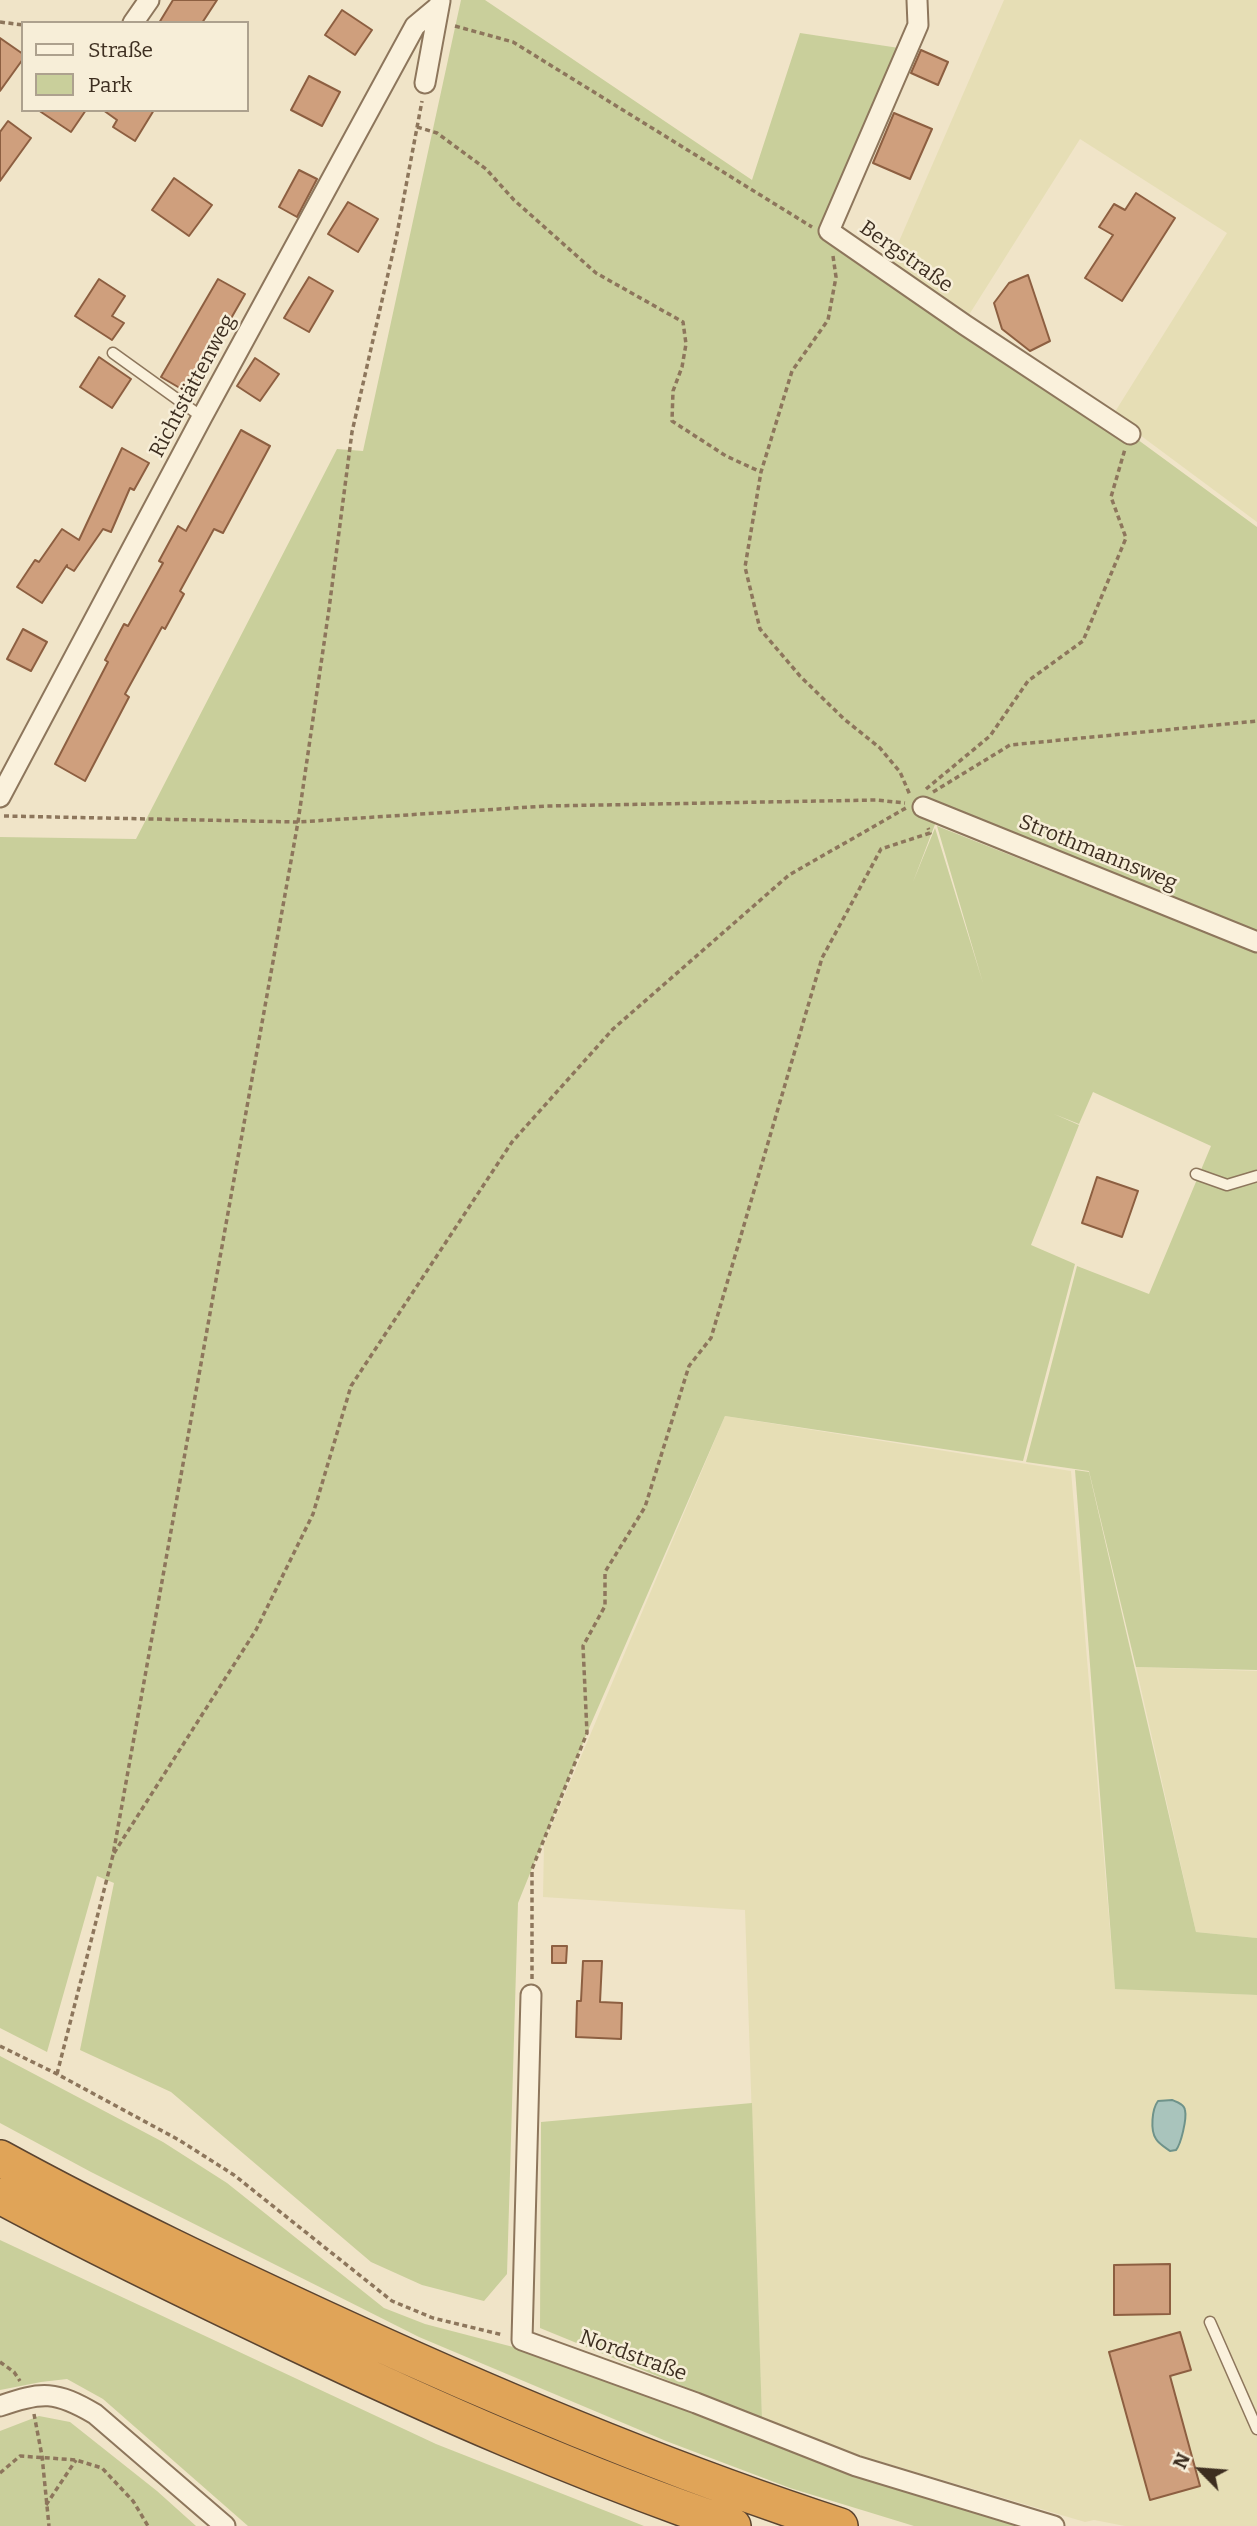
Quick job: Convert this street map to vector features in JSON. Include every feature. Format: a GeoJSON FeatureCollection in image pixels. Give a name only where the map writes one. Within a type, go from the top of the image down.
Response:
{"type":"FeatureCollection","features":[{"type":"Feature","properties":{"kind":"highway"},"geometry":{"type":"LineString","coordinates":[[0,2158],[55,2188],[280,2298],[561,2424],[691,2474],[839,2526]]}},
{"type":"Feature","properties":{"kind":"highway"},"geometry":{"type":"LineString","coordinates":[[0,2196],[216,2305],[408,2396],[548,2457],[733,2526]]}},
{"type":"Feature","properties":{"kind":"highway"},"geometry":{"type":"LineString","coordinates":[[0,2224],[216,2305]]}},
{"type":"Feature","properties":{"kind":"street"},"geometry":{"type":"LineString","coordinates":[[134,21],[149,0]]}},
{"type":"Feature","properties":{"kind":"street","name":"Bergstraße"},"geometry":{"type":"LineString","coordinates":[[916,0],[918,25],[829,231],[1130,434]]}},
{"type":"Feature","properties":{"kind":"street"},"geometry":{"type":"LineString","coordinates":[[425,83],[439,9]]}},
{"type":"Feature","properties":{"kind":"street","name":"Richtstättenweg"},"geometry":{"type":"LineString","coordinates":[[0,797],[202,417],[415,26],[439,9]]}},
{"type":"Feature","properties":{"kind":"street","name":"Strothmannsweg"},"geometry":{"type":"LineString","coordinates":[[920,801],[1257,942]]}},
{"type":"Feature","properties":{"kind":"street"},"geometry":{"type":"LineString","coordinates":[[522,2340],[531,1995]]}},
{"type":"Feature","properties":{"kind":"street","name":"Nordstraße"},"geometry":{"type":"LineString","coordinates":[[522,2340],[696,2403],[856,2466],[1054,2526]]}},
{"type":"Feature","properties":{"kind":"street"},"geometry":{"type":"LineString","coordinates":[[0,2406],[31,2396],[54,2395],[75,2402],[95,2414],[225,2526]]}},
{"type":"Feature","properties":{"kind":"lane"},"geometry":{"type":"LineString","coordinates":[[113,353],[202,417]]}},
{"type":"Feature","properties":{"kind":"lane"},"geometry":{"type":"LineString","coordinates":[[1196,1174],[1227,1185],[1257,1176]]}},
{"type":"Feature","properties":{"kind":"lane"},"geometry":{"type":"LineString","coordinates":[[1210,2322],[1257,2429]]}},
{"type":"Feature","properties":{"kind":"path"},"geometry":{"type":"LineString","coordinates":[[439,9],[513,42],[809,226],[829,231],[836,277],[828,320],[792,371],[761,472],[745,567],[760,629],[800,676],[844,719],[880,748],[920,801],[930,833],[881,849],[822,958],[711,1339],[689,1366],[645,1507],[605,1572],[605,1606],[583,1646],[587,1733],[532,1869],[531,1995]]}},
{"type":"Feature","properties":{"kind":"path"},"geometry":{"type":"LineString","coordinates":[[0,22],[21,25]]}},
{"type":"Feature","properties":{"kind":"path"},"geometry":{"type":"LineString","coordinates":[[57,2074],[113,1855],[298,822],[352,432],[396,239],[425,83]]}},
{"type":"Feature","properties":{"kind":"path"},"geometry":{"type":"LineString","coordinates":[[417,127],[437,133],[486,169],[514,200],[596,274],[683,322],[686,344],[682,367],[673,391],[672,421],[726,456],[761,472]]}},
{"type":"Feature","properties":{"kind":"path"},"geometry":{"type":"LineString","coordinates":[[0,816],[298,822],[546,806],[920,801],[990,736],[1028,681],[1083,641],[1126,538],[1111,497],[1130,434]]}},
{"type":"Feature","properties":{"kind":"path"},"geometry":{"type":"LineString","coordinates":[[113,1855],[256,1630],[313,1514],[351,1386],[512,1142],[613,1029],[789,875],[920,801],[1010,745],[1257,721]]}},
{"type":"Feature","properties":{"kind":"path"},"geometry":{"type":"LineString","coordinates":[[0,2046],[179,2140],[234,2175],[391,2301],[433,2318],[522,2340]]}},
{"type":"Feature","properties":{"kind":"path"},"geometry":{"type":"LineString","coordinates":[[0,2362],[14,2372],[31,2396],[42,2456],[48,2526]]}},
{"type":"Feature","properties":{"kind":"path"},"geometry":{"type":"LineString","coordinates":[[0,2473],[20,2456],[76,2460],[102,2468],[133,2501],[148,2526]]}},
{"type":"Feature","properties":{"kind":"path"},"geometry":{"type":"LineString","coordinates":[[46,2505],[76,2460]]}},
{"type":"Feature","properties":{"kind":"shaded area"},"geometry":{"type":"Polygon","coordinates":[[[1004,0],[1257,0],[1257,522],[1113,415],[1227,233],[1080,139],[967,318],[890,262],[1004,0]]]}},
{"type":"Feature","properties":{"kind":"shaded area"},"geometry":{"type":"Polygon","coordinates":[[[725,1416],[1071,1471],[1115,1988],[1257,1995],[1257,2526],[1125,2526],[1094,2520],[1085,2522],[858,2455],[762,2419],[745,1910],[543,1897],[544,1844],[725,1416]]]}},
{"type":"Feature","properties":{"kind":"shaded area"},"geometry":{"type":"Polygon","coordinates":[[[1136,1667],[1257,1671],[1257,1938],[1196,1932],[1136,1667]]]}},
{"type":"Feature","properties":{"kind":"green space"},"geometry":{"type":"Polygon","coordinates":[[[461,0],[485,0],[752,180],[800,33],[899,48],[830,231],[1130,434],[1257,527],[1257,932],[942,806],[913,882],[935,828],[983,983],[937,826],[1257,953],[1257,1670],[1136,1667],[1089,1471],[1026,1462],[1077,1266],[1149,1294],[1211,1146],[1093,1092],[1079,1124],[1054,1114],[1079,1125],[1031,1245],[1075,1264],[1023,1461],[725,1416],[587,1733],[518,1903],[507,2274],[484,2301],[422,2285],[371,2262],[171,2092],[80,2050],[114,1883],[97,1876],[47,2052],[0,2028],[0,837],[136,839],[337,449],[363,451],[461,0]]]}},
{"type":"Feature","properties":{"kind":"green space"},"geometry":{"type":"Polygon","coordinates":[[[1075,1470],[1089,1472],[1196,1932],[1257,1938],[1257,1995],[1115,1989],[1075,1470]]]}},
{"type":"Feature","properties":{"kind":"green space"},"geometry":{"type":"Polygon","coordinates":[[[0,2056],[163,2142],[227,2183],[384,2308],[425,2324],[517,2348],[848,2471],[1030,2526],[914,2526],[790,2488],[666,2441],[419,2337],[91,2172],[0,2123],[0,2056]]]}},
{"type":"Feature","properties":{"kind":"green space"},"geometry":{"type":"Polygon","coordinates":[[[752,2103],[762,2419],[540,2328],[541,2122],[752,2103]]]}},
{"type":"Feature","properties":{"kind":"green space"},"geometry":{"type":"Polygon","coordinates":[[[0,2240],[436,2444],[644,2526],[248,2526],[103,2399],[67,2379],[0,2390],[0,2240]]]}},
{"type":"Feature","properties":{"kind":"green space"},"geometry":{"type":"Polygon","coordinates":[[[39,2416],[70,2422],[157,2491],[196,2526],[0,2526],[0,2431],[39,2416]]]}},
{"type":"Feature","properties":{"kind":"water"},"geometry":{"type":"Polygon","coordinates":[[[1172,2100],[1183,2106],[1185,2114],[1180,2142],[1176,2150],[1170,2151],[1156,2139],[1152,2120],[1158,2101],[1172,2100]]]}},
{"type":"Feature","properties":{"kind":"building"},"geometry":{"type":"Polygon","coordinates":[[[173,0],[217,0],[203,21],[160,21],[173,0]]]}},
{"type":"Feature","properties":{"kind":"building"},"geometry":{"type":"Polygon","coordinates":[[[342,10],[372,30],[355,55],[325,35],[342,10]]]}},
{"type":"Feature","properties":{"kind":"building"},"geometry":{"type":"Polygon","coordinates":[[[0,38],[21,53],[21,62],[0,91],[0,38]]]}},
{"type":"Feature","properties":{"kind":"building"},"geometry":{"type":"Polygon","coordinates":[[[921,50],[948,62],[938,85],[911,73],[921,50]]]}},
{"type":"Feature","properties":{"kind":"building"},"geometry":{"type":"Polygon","coordinates":[[[309,76],[340,92],[322,126],[291,110],[309,76]]]}},
{"type":"Feature","properties":{"kind":"building"},"geometry":{"type":"Polygon","coordinates":[[[41,112],[85,112],[71,132],[41,112]]]}},
{"type":"Feature","properties":{"kind":"building"},"geometry":{"type":"Polygon","coordinates":[[[106,112],[153,112],[135,141],[113,127],[117,120],[106,112]]]}},
{"type":"Feature","properties":{"kind":"building"},"geometry":{"type":"Polygon","coordinates":[[[894,113],[932,129],[910,179],[873,163],[894,113]]]}},
{"type":"Feature","properties":{"kind":"building"},"geometry":{"type":"Polygon","coordinates":[[[8,121],[31,138],[0,181],[0,132],[8,121]]]}},
{"type":"Feature","properties":{"kind":"building"},"geometry":{"type":"Polygon","coordinates":[[[299,170],[317,179],[297,217],[279,207],[299,170]]]}},
{"type":"Feature","properties":{"kind":"building"},"geometry":{"type":"Polygon","coordinates":[[[174,178],[212,205],[189,236],[152,210],[174,178]]]}},
{"type":"Feature","properties":{"kind":"building"},"geometry":{"type":"Polygon","coordinates":[[[1136,193],[1175,218],[1122,301],[1085,278],[1113,235],[1099,227],[1114,204],[1125,210],[1136,193]]]}},
{"type":"Feature","properties":{"kind":"building"},"geometry":{"type":"Polygon","coordinates":[[[348,202],[378,219],[358,252],[328,234],[348,202]]]}},
{"type":"Feature","properties":{"kind":"building"},"geometry":{"type":"Polygon","coordinates":[[[1028,275],[1050,341],[1030,351],[1002,329],[994,303],[1009,283],[1028,275]]]}},
{"type":"Feature","properties":{"kind":"building"},"geometry":{"type":"Polygon","coordinates":[[[309,277],[333,291],[309,332],[284,318],[309,277]]]}},
{"type":"Feature","properties":{"kind":"building"},"geometry":{"type":"Polygon","coordinates":[[[99,279],[125,296],[112,316],[124,323],[112,340],[75,316],[99,279]]]}},
{"type":"Feature","properties":{"kind":"building"},"geometry":{"type":"Polygon","coordinates":[[[218,279],[245,294],[190,394],[161,377],[218,279]]]}},
{"type":"Feature","properties":{"kind":"building"},"geometry":{"type":"Polygon","coordinates":[[[99,357],[131,379],[112,408],[80,387],[99,357]]]}},
{"type":"Feature","properties":{"kind":"building"},"geometry":{"type":"Polygon","coordinates":[[[255,358],[279,374],[260,401],[237,386],[255,358]]]}},
{"type":"Feature","properties":{"kind":"building"},"geometry":{"type":"Polygon","coordinates":[[[241,430],[270,446],[223,533],[214,529],[180,591],[184,594],[165,629],[162,627],[125,694],[129,697],[85,781],[55,764],[108,662],[105,660],[124,624],[128,626],[163,563],[159,561],[178,526],[186,531],[241,430]]]}},
{"type":"Feature","properties":{"kind":"building"},"geometry":{"type":"Polygon","coordinates":[[[122,448],[149,463],[134,490],[130,488],[111,532],[103,529],[74,571],[67,565],[42,603],[17,587],[35,560],[39,562],[62,529],[79,540],[122,448]]]}},
{"type":"Feature","properties":{"kind":"building"},"geometry":{"type":"Polygon","coordinates":[[[23,629],[47,642],[31,671],[7,659],[23,629]]]}},
{"type":"Feature","properties":{"kind":"building"},"geometry":{"type":"Polygon","coordinates":[[[1097,1177],[1138,1191],[1122,1237],[1082,1223],[1097,1177]]]}},
{"type":"Feature","properties":{"kind":"building"},"geometry":{"type":"Polygon","coordinates":[[[552,1946],[567,1946],[566,1963],[552,1963],[552,1946]]]}},
{"type":"Feature","properties":{"kind":"building"},"geometry":{"type":"Polygon","coordinates":[[[583,1961],[602,1961],[600,2002],[622,2003],[621,2039],[576,2037],[577,2001],[581,2001],[583,1961]]]}},
{"type":"Feature","properties":{"kind":"building"},"geometry":{"type":"Polygon","coordinates":[[[1170,2264],[1170,2314],[1114,2315],[1114,2265],[1170,2264]]]}},
{"type":"Feature","properties":{"kind":"building"},"geometry":{"type":"Polygon","coordinates":[[[1180,2332],[1191,2370],[1170,2376],[1200,2486],[1150,2500],[1109,2352],[1180,2332]]]}}]}
